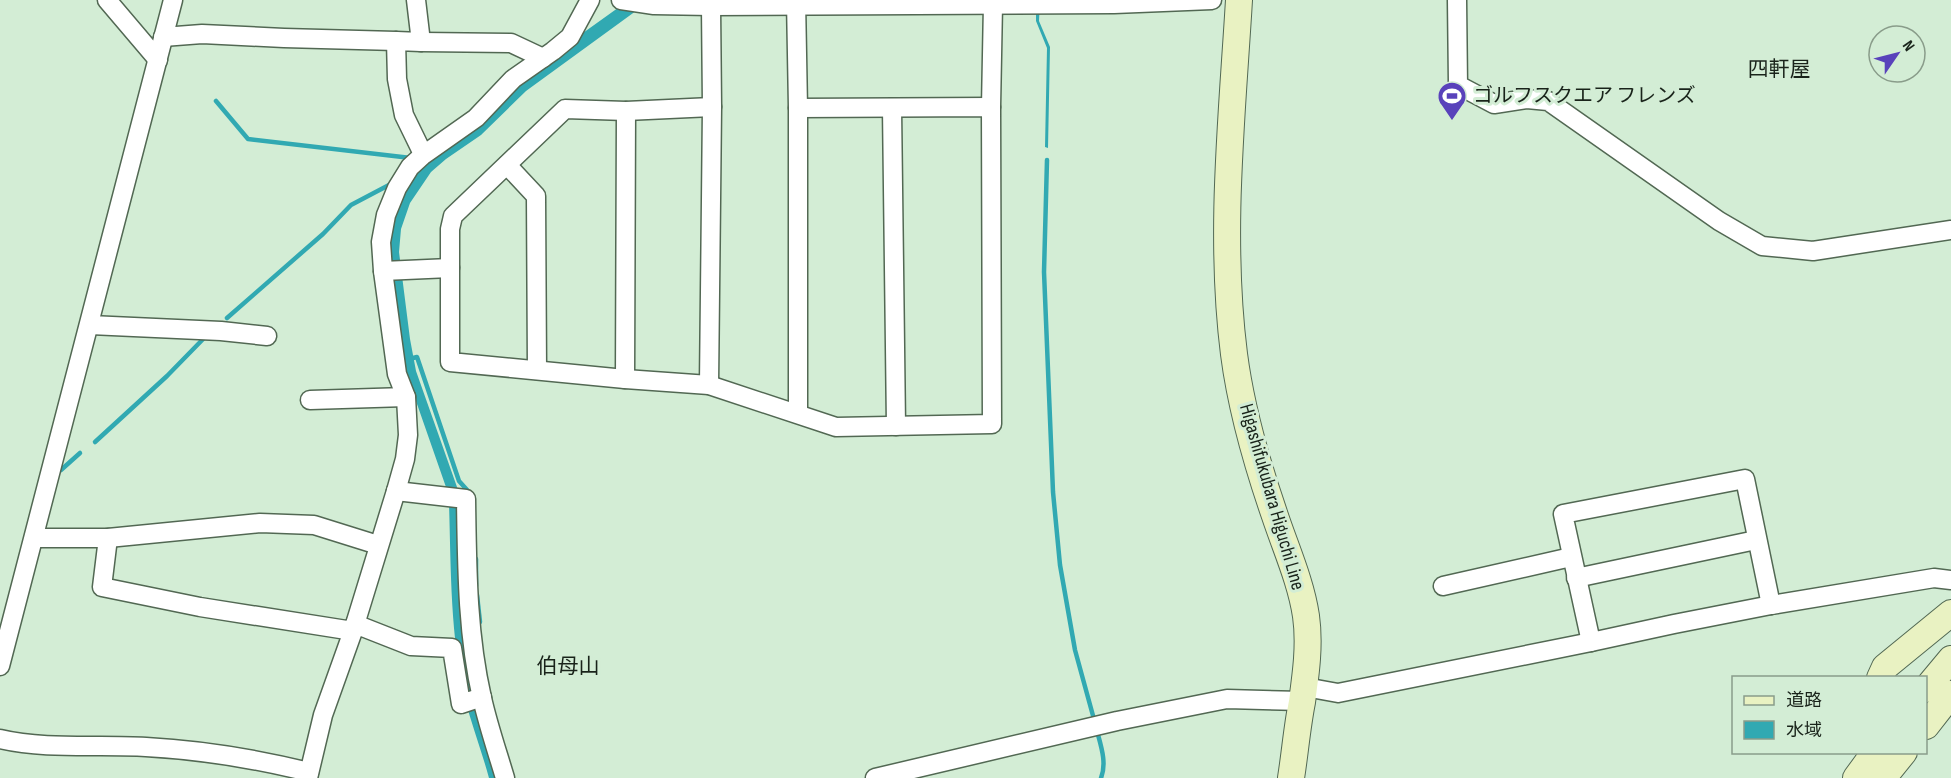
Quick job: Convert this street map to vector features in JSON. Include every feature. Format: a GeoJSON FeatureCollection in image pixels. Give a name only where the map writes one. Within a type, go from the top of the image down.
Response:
{"type":"FeatureCollection","features":[{"type":"Feature","properties":{"kind":"main road","name":"Higashifukubara Higuchi Line"},"geometry":{"type":"LineString","coordinates":[[1239,0],[1226,236],[1229,303],[1234,356],[1247,422],[1264,485],[1306,614],[1308,639],[1303,694],[1291,778]]}},
{"type":"Feature","properties":{"kind":"main road"},"geometry":{"type":"LineString","coordinates":[[1881,676],[1885,667],[1951,613]]}},
{"type":"Feature","properties":{"kind":"main road"},"geometry":{"type":"LineString","coordinates":[[1927,688],[1951,659]]}},
{"type":"Feature","properties":{"kind":"main road"},"geometry":{"type":"LineString","coordinates":[[1927,725],[1951,694]]}},
{"type":"Feature","properties":{"kind":"main road"},"geometry":{"type":"LineString","coordinates":[[1856,778],[1874,754]]}},
{"type":"Feature","properties":{"kind":"main road"},"geometry":{"type":"LineString","coordinates":[[1883,778],[1903,754]]}},
{"type":"Feature","properties":{"kind":"street"},"geometry":{"type":"LineString","coordinates":[[107,0],[158,60]]}},
{"type":"Feature","properties":{"kind":"street"},"geometry":{"type":"LineString","coordinates":[[0,666],[173,0]]}},
{"type":"Feature","properties":{"kind":"street"},"geometry":{"type":"LineString","coordinates":[[416,0],[421,42]]}},
{"type":"Feature","properties":{"kind":"street"},"geometry":{"type":"LineString","coordinates":[[0,739],[49,745],[147,747],[263,761],[309,775],[323,715],[354,628],[405,459],[408,435],[406,397],[397,374],[383,271],[381,242],[386,215],[402,178],[410,167],[423,154],[476,118],[513,79],[570,37],[590,0]]}},
{"type":"Feature","properties":{"kind":"street"},"geometry":{"type":"LineString","coordinates":[[621,0],[654,5],[676,3],[711,6],[796,2],[993,4],[1212,0]]}},
{"type":"Feature","properties":{"kind":"street"},"geometry":{"type":"LineString","coordinates":[[1457,0],[1458,85],[1494,104],[1527,99],[1548,101],[1719,221],[1762,246],[1813,251],[1951,230]]}},
{"type":"Feature","properties":{"kind":"street"},"geometry":{"type":"LineString","coordinates":[[796,2],[798,413]]}},
{"type":"Feature","properties":{"kind":"street"},"geometry":{"type":"LineString","coordinates":[[712,107],[626,111],[566,109],[453,216],[450,229],[450,362],[709,385],[836,427],[992,424],[993,4]]}},
{"type":"Feature","properties":{"kind":"street"},"geometry":{"type":"LineString","coordinates":[[709,385],[711,6]]}},
{"type":"Feature","properties":{"kind":"street"},"geometry":{"type":"LineString","coordinates":[[163,36],[202,34],[511,43],[543,58]]}},
{"type":"Feature","properties":{"kind":"street"},"geometry":{"type":"LineString","coordinates":[[396,41],[398,79],[404,115],[423,154]]}},
{"type":"Feature","properties":{"kind":"street"},"geometry":{"type":"LineString","coordinates":[[798,108],[991,107]]}},
{"type":"Feature","properties":{"kind":"street"},"geometry":{"type":"LineString","coordinates":[[892,108],[896,426]]}},
{"type":"Feature","properties":{"kind":"street"},"geometry":{"type":"LineString","coordinates":[[625,379],[626,111]]}},
{"type":"Feature","properties":{"kind":"street"},"geometry":{"type":"LineString","coordinates":[[507,165],[536,196],[537,370]]}},
{"type":"Feature","properties":{"kind":"street"},"geometry":{"type":"LineString","coordinates":[[383,271],[450,268]]}},
{"type":"Feature","properties":{"kind":"street"},"geometry":{"type":"LineString","coordinates":[[90,325],[221,331],[267,336]]}},
{"type":"Feature","properties":{"kind":"street"},"geometry":{"type":"LineString","coordinates":[[310,400],[406,397]]}},
{"type":"Feature","properties":{"kind":"street"},"geometry":{"type":"LineString","coordinates":[[1592,642],[1563,514],[1745,479],[1771,605]]}},
{"type":"Feature","properties":{"kind":"street"},"geometry":{"type":"LineString","coordinates":[[396,491],[466,499],[475,699],[505,778]]}},
{"type":"Feature","properties":{"kind":"street"},"geometry":{"type":"LineString","coordinates":[[33,538],[108,538],[260,524],[314,525],[378,545]]}},
{"type":"Feature","properties":{"kind":"street"},"geometry":{"type":"LineString","coordinates":[[108,538],[102,587],[200,607],[354,628],[411,646],[452,648],[461,704],[475,699]]}},
{"type":"Feature","properties":{"kind":"street"},"geometry":{"type":"LineString","coordinates":[[1576,578],[1756,540]]}},
{"type":"Feature","properties":{"kind":"street"},"geometry":{"type":"LineString","coordinates":[[1443,586],[1572,557]]}},
{"type":"Feature","properties":{"kind":"street"},"geometry":{"type":"LineString","coordinates":[[875,778],[1117,721],[1227,699],[1338,693],[1771,605],[1934,578],[1951,580]]}},
{"type":"Feature","properties":{"kind":"water"},"geometry":{"type":"Polygon","coordinates":[[[629,0],[651,0],[526,91],[481,135],[431,172],[410,203],[401,229],[399,252],[416,371],[463,504],[487,725],[502,778],[489,778],[465,699],[456,651],[447,490],[402,361],[386,257],[389,226],[413,174],[555,53],[629,0]]]}},
{"type":"Feature","properties":{"kind":"water"},"geometry":{"type":"Polygon","coordinates":[[[1036,0],[1040,0],[1039,21],[1050,47],[1048,148],[1045,147],[1047,48],[1036,21],[1036,0]]]}},
{"type":"Feature","properties":{"kind":"waterway"},"geometry":{"type":"LineString","coordinates":[[216,101],[248,139],[411,158]]}},
{"type":"Feature","properties":{"kind":"waterway"},"geometry":{"type":"LineString","coordinates":[[1047,160],[1044,272],[1053,492],[1060,565],[1075,650],[1095,723]]}},
{"type":"Feature","properties":{"kind":"waterway"},"geometry":{"type":"LineString","coordinates":[[227,318],[323,234],[351,205],[389,185]]}},
{"type":"Feature","properties":{"kind":"waterway"},"geometry":{"type":"LineString","coordinates":[[95,442],[167,376],[207,335]]}},
{"type":"Feature","properties":{"kind":"waterway"},"geometry":{"type":"LineString","coordinates":[[409,359],[417,357],[459,481],[468,491],[468,495]]}},
{"type":"Feature","properties":{"kind":"waterway"},"geometry":{"type":"LineString","coordinates":[[61,470],[80,453]]}},
{"type":"Feature","properties":{"kind":"waterway"},"geometry":{"type":"LineString","coordinates":[[476,559],[476,586]]}},
{"type":"Feature","properties":{"kind":"waterway"},"geometry":{"type":"LineString","coordinates":[[477,595],[480,622]]}},
{"type":"Feature","properties":{"kind":"waterway"},"geometry":{"type":"LineString","coordinates":[[1097,731],[1103,760],[1101,778]]}},
{"type":"Feature","properties":{"kind":"place","name":"ゴルフスクエア フレンズ"},"geometry":{"type":"Point","coordinates":[1452,122]}},
{"type":"Feature","properties":{"kind":"district","name":"四軒屋"},"geometry":{"type":"Point","coordinates":[1779,69]}},
{"type":"Feature","properties":{"kind":"district","name":"伯母山"},"geometry":{"type":"Point","coordinates":[568,666]}}]}
